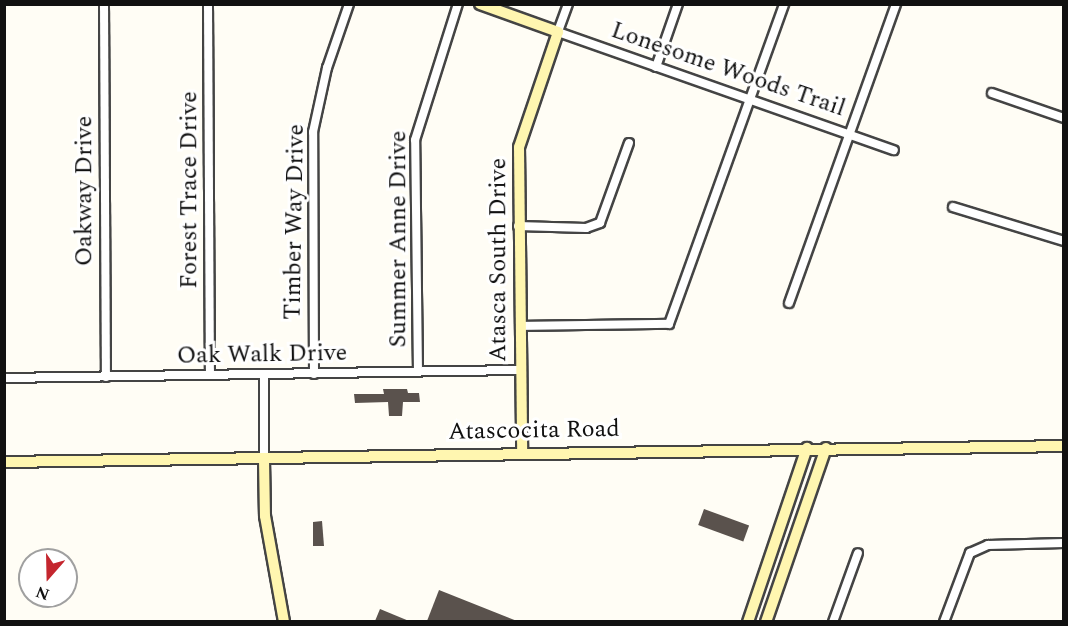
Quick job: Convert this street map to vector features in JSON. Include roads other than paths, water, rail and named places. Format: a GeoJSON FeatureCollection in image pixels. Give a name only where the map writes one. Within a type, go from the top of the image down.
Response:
{"type":"FeatureCollection","features":[{"type":"Feature","properties":{"kind":"main road","name":"Lonesome Woods Trail"},"geometry":{"type":"LineString","coordinates":[[480,4],[558,32]]}},
{"type":"Feature","properties":{"kind":"main road","name":"Atasca South Drive"},"geometry":{"type":"LineString","coordinates":[[522,452],[519,147],[558,32]]}},
{"type":"Feature","properties":{"kind":"main road","name":"Atascocita Road"},"geometry":{"type":"LineString","coordinates":[[4,462],[264,460],[522,452],[1064,446]]}},
{"type":"Feature","properties":{"kind":"main road"},"geometry":{"type":"LineString","coordinates":[[747,621],[807,448]]}},
{"type":"Feature","properties":{"kind":"main road"},"geometry":{"type":"LineString","coordinates":[[766,621],[825,448]]}},
{"type":"Feature","properties":{"kind":"main road"},"geometry":{"type":"LineString","coordinates":[[264,460],[265,516],[284,621]]}},
{"type":"Feature","properties":{"kind":"street","name":"Oakway Drive"},"geometry":{"type":"LineString","coordinates":[[104,4],[105,377]]}},
{"type":"Feature","properties":{"kind":"street","name":"Forest Trace Drive"},"geometry":{"type":"LineString","coordinates":[[208,4],[210,375]]}},
{"type":"Feature","properties":{"kind":"street","name":"Timber Way Drive"},"geometry":{"type":"LineString","coordinates":[[314,374],[313,132],[327,68],[349,4]]}},
{"type":"Feature","properties":{"kind":"street","name":"Summer Anne Drive"},"geometry":{"type":"LineString","coordinates":[[418,372],[415,140],[458,4]]}},
{"type":"Feature","properties":{"kind":"street","name":"Atasca South Drive"},"geometry":{"type":"LineString","coordinates":[[558,32],[568,4]]}},
{"type":"Feature","properties":{"kind":"street"},"geometry":{"type":"LineString","coordinates":[[656,67],[678,4]]}},
{"type":"Feature","properties":{"kind":"street"},"geometry":{"type":"LineString","coordinates":[[520,326],[669,324],[784,4]]}},
{"type":"Feature","properties":{"kind":"street"},"geometry":{"type":"LineString","coordinates":[[789,303],[896,4]]}},
{"type":"Feature","properties":{"kind":"street","name":"Lonesome Woods Trail"},"geometry":{"type":"LineString","coordinates":[[558,32],[894,150]]}},
{"type":"Feature","properties":{"kind":"street"},"geometry":{"type":"LineString","coordinates":[[993,93],[1064,118]]}},
{"type":"Feature","properties":{"kind":"street"},"geometry":{"type":"LineString","coordinates":[[518,226],[586,228],[600,223],[629,143]]}},
{"type":"Feature","properties":{"kind":"street"},"geometry":{"type":"LineString","coordinates":[[953,207],[1064,241]]}},
{"type":"Feature","properties":{"kind":"street","name":"Oak Walk Drive"},"geometry":{"type":"LineString","coordinates":[[4,378],[520,370]]}},
{"type":"Feature","properties":{"kind":"street"},"geometry":{"type":"LineString","coordinates":[[264,375],[264,460]]}},
{"type":"Feature","properties":{"kind":"street"},"geometry":{"type":"LineString","coordinates":[[944,621],[970,553],[988,545],[1064,543]]}},
{"type":"Feature","properties":{"kind":"street"},"geometry":{"type":"LineString","coordinates":[[833,621],[858,552]]}}]}
